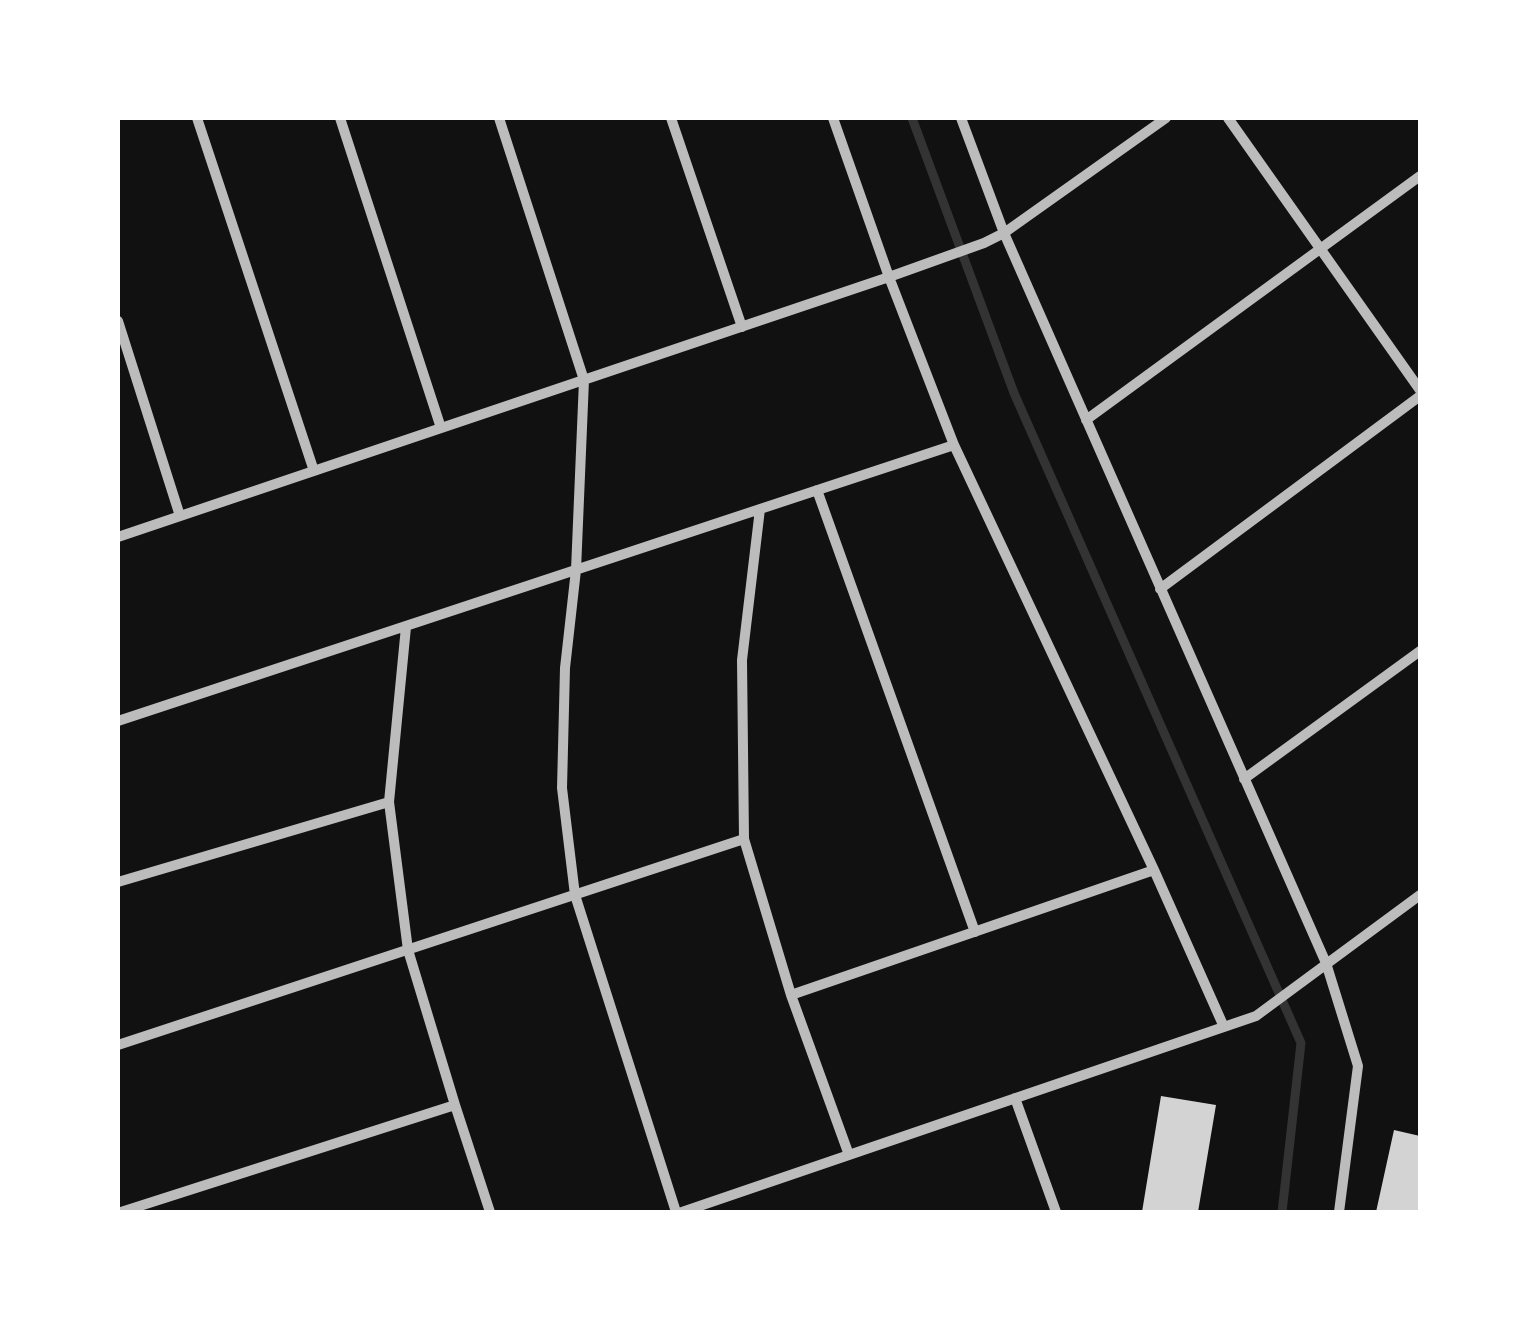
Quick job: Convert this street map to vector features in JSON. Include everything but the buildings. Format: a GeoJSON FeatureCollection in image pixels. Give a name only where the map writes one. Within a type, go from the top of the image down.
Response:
{"type":"FeatureCollection","features":[{"type":"Feature","properties":{"kind":"street"},"geometry":{"type":"LineString","coordinates":[[197,118],[314,471]]}},
{"type":"Feature","properties":{"kind":"street"},"geometry":{"type":"LineString","coordinates":[[340,118],[441,428]]}},
{"type":"Feature","properties":{"kind":"street"},"geometry":{"type":"LineString","coordinates":[[499,118],[584,380],[576,570],[565,668],[562,788],[574,895],[679,1212],[1256,1016],[1420,895]]}},
{"type":"Feature","properties":{"kind":"street"},"geometry":{"type":"LineString","coordinates":[[671,118],[742,327]]}},
{"type":"Feature","properties":{"kind":"street"},"geometry":{"type":"LineString","coordinates":[[833,118],[954,444],[1224,1027]]}},
{"type":"Feature","properties":{"kind":"street"},"geometry":{"type":"LineString","coordinates":[[960,118],[1004,234],[1326,963],[1358,1066],[1339,1212]]}},
{"type":"Feature","properties":{"kind":"street"},"geometry":{"type":"LineString","coordinates":[[118,538],[984,243],[1004,234],[1166,118]]}},
{"type":"Feature","properties":{"kind":"street"},"geometry":{"type":"LineString","coordinates":[[1160,589],[1420,393],[1228,118]]}},
{"type":"Feature","properties":{"kind":"street"},"geometry":{"type":"LineString","coordinates":[[1086,420],[1420,176]]}},
{"type":"Feature","properties":{"kind":"street"},"geometry":{"type":"LineString","coordinates":[[118,321],[180,516]]}},
{"type":"Feature","properties":{"kind":"street"},"geometry":{"type":"LineString","coordinates":[[118,721],[954,444]]}},
{"type":"Feature","properties":{"kind":"street"},"geometry":{"type":"LineString","coordinates":[[818,490],[975,932]]}},
{"type":"Feature","properties":{"kind":"street"},"geometry":{"type":"LineString","coordinates":[[760,509],[742,660],[744,839],[791,995],[849,1155]]}},
{"type":"Feature","properties":{"kind":"street"},"geometry":{"type":"LineString","coordinates":[[406,627],[389,802],[408,950],[490,1212]]}},
{"type":"Feature","properties":{"kind":"street"},"geometry":{"type":"LineString","coordinates":[[1244,779],[1420,651]]}},
{"type":"Feature","properties":{"kind":"street"},"geometry":{"type":"LineString","coordinates":[[118,882],[389,802]]}},
{"type":"Feature","properties":{"kind":"street"},"geometry":{"type":"LineString","coordinates":[[118,1045],[744,839]]}},
{"type":"Feature","properties":{"kind":"street"},"geometry":{"type":"LineString","coordinates":[[791,995],[1154,870]]}},
{"type":"Feature","properties":{"kind":"street"},"geometry":{"type":"LineString","coordinates":[[1015,1098],[1056,1212]]}},
{"type":"Feature","properties":{"kind":"street"},"geometry":{"type":"LineString","coordinates":[[122,1212],[455,1105]]}},
{"type":"Feature","properties":{"kind":"waterway"},"geometry":{"type":"LineString","coordinates":[[912,118],[1014,393],[1301,1043],[1282,1212]]}}]}
